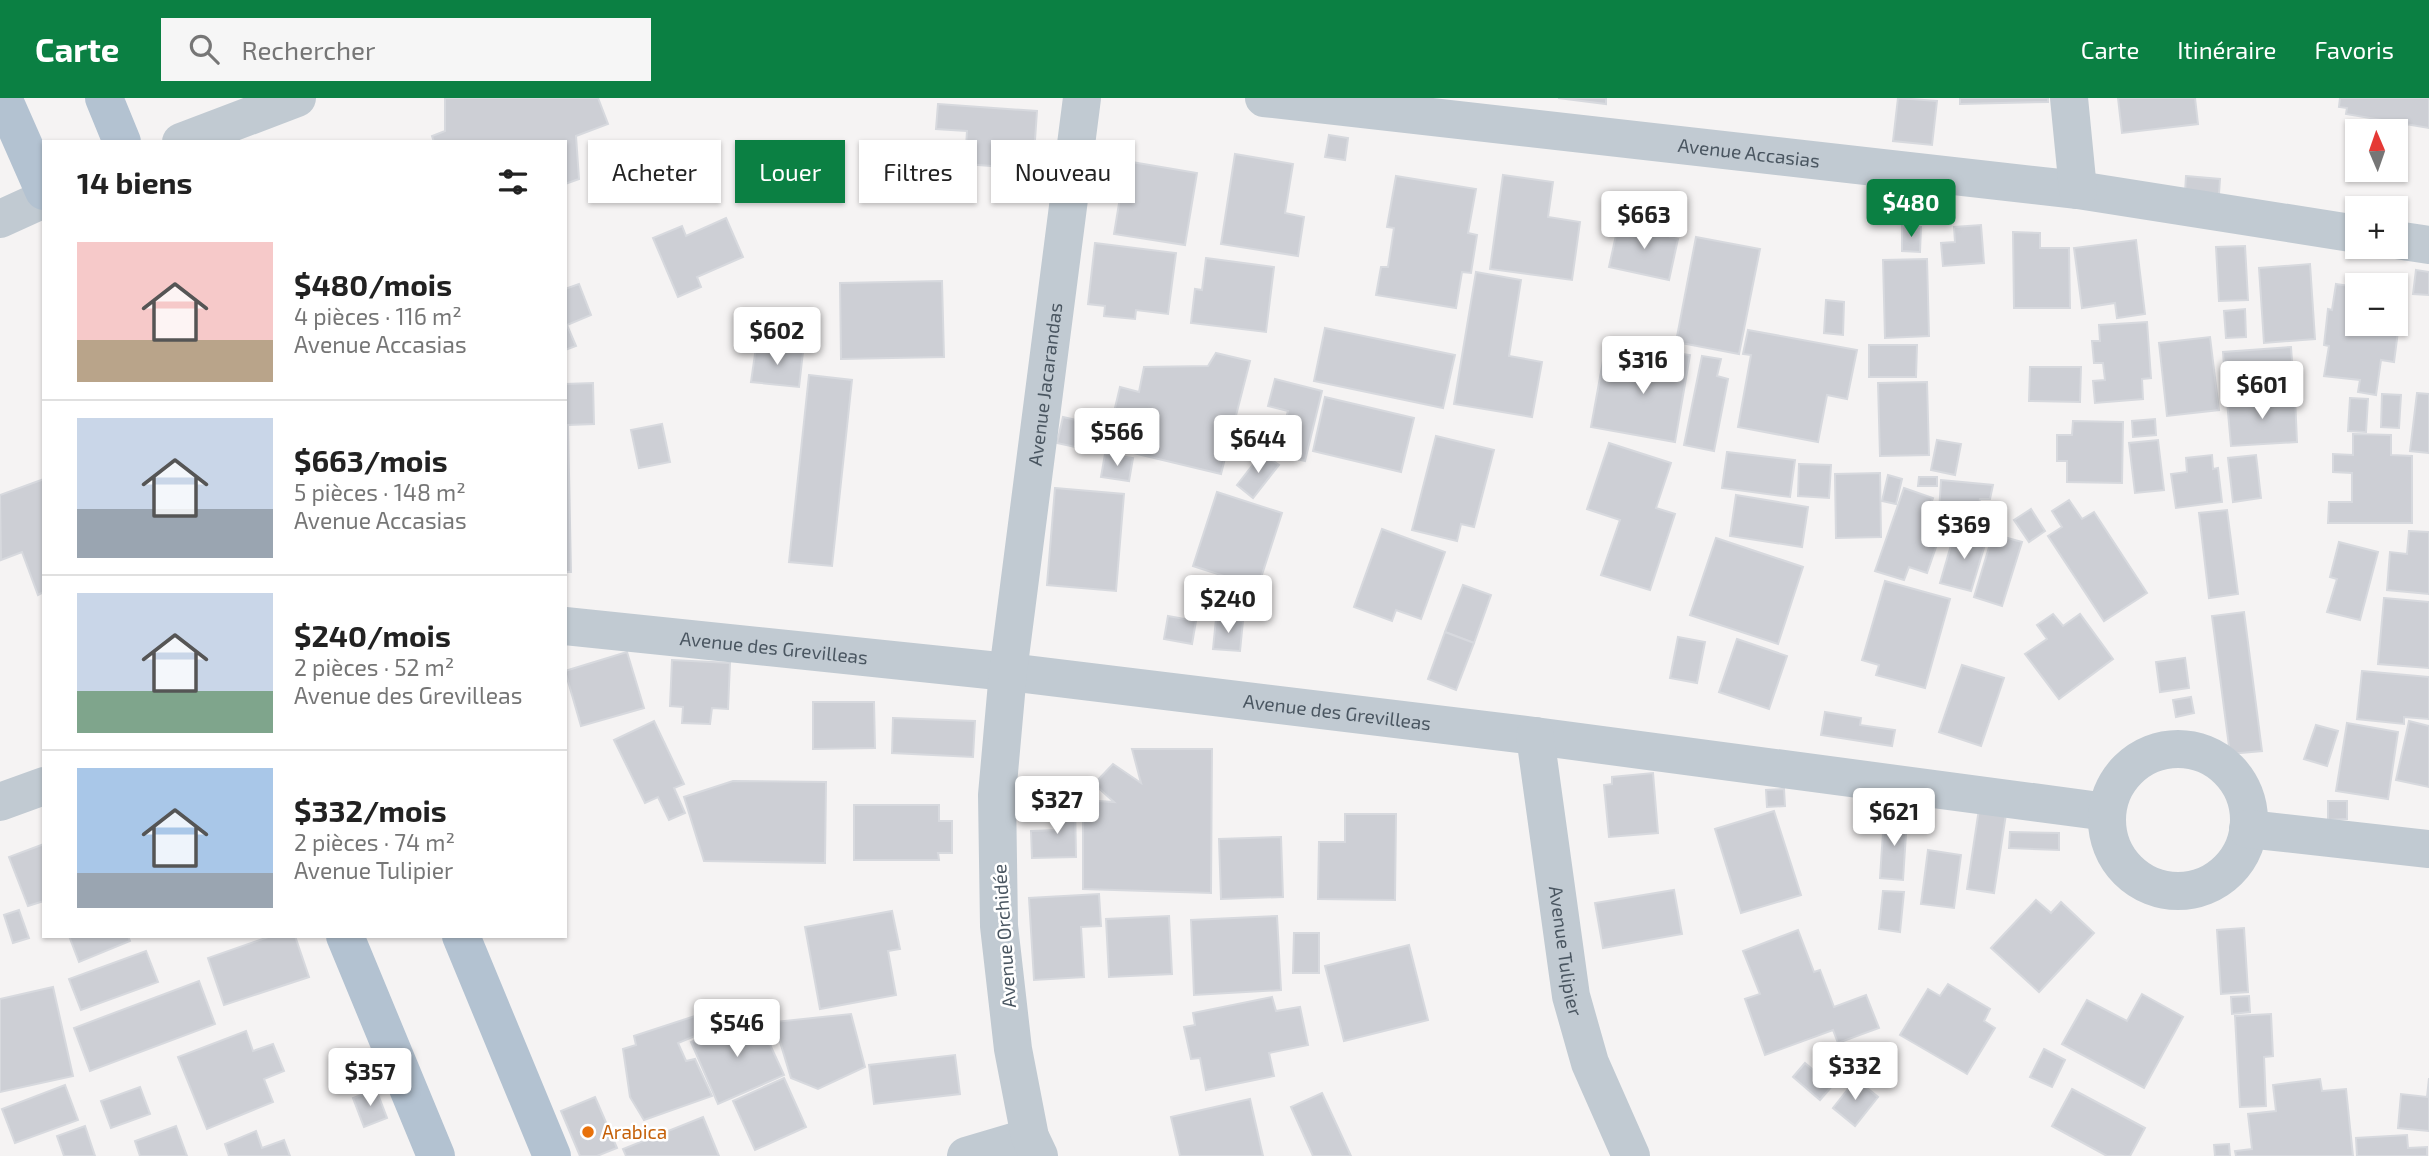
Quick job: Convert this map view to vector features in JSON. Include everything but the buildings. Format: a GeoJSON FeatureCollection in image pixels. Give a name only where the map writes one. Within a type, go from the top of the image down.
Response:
{"type":"FeatureCollection","features":[{"type":"Feature","properties":{"kind":"main road"},"geometry":{"type":"LineString","coordinates":[[3,98],[42,186]]}},
{"type":"Feature","properties":{"kind":"main road"},"geometry":{"type":"LineString","coordinates":[[104,98],[121,140]]}},
{"type":"Feature","properties":{"kind":"main road"},"geometry":{"type":"LineString","coordinates":[[346,938],[436,1156]]}},
{"type":"Feature","properties":{"kind":"main road"},"geometry":{"type":"LineString","coordinates":[[462,938],[552,1156]]}},
{"type":"Feature","properties":{"kind":"street"},"geometry":{"type":"LineString","coordinates":[[186,140],[297,98]]}},
{"type":"Feature","properties":{"kind":"street","name":"Avenue Jacarandas"},"geometry":{"type":"LineString","coordinates":[[1008,671],[1083,98]]}},
{"type":"Feature","properties":{"kind":"street","name":"Avenue Accasias"},"geometry":{"type":"LineString","coordinates":[[1264,98],[2078,190],[2345,232]]}},
{"type":"Feature","properties":{"kind":"street"},"geometry":{"type":"LineString","coordinates":[[2069,98],[2078,190]]}},
{"type":"Feature","properties":{"kind":"street"},"geometry":{"type":"LineString","coordinates":[[0,219],[42,200]]}},
{"type":"Feature","properties":{"kind":"street"},"geometry":{"type":"LineString","coordinates":[[2408,242],[2429,245]]}},
{"type":"Feature","properties":{"kind":"street","name":"Avenue des Grevilleas"},"geometry":{"type":"LineString","coordinates":[[567,626],[1008,671],[1535,736],[2107,813]]}},
{"type":"Feature","properties":{"kind":"street","name":"Avenue Orchidée"},"geometry":{"type":"LineString","coordinates":[[1008,671],[997,795],[999,926],[1013,1049],[1034,1146]]}},
{"type":"Feature","properties":{"kind":"street","name":"Avenue Tulipier"},"geometry":{"type":"LineString","coordinates":[[1535,736],[1571,996],[1590,1063],[1632,1156]]}},
{"type":"Feature","properties":{"kind":"street"},"geometry":{"type":"LineString","coordinates":[[2186,749],[2208,756],[2226,768],[2240,786],[2248,807],[2248,830],[2241,853],[2226,872],[2205,886],[2181,891],[2169,890],[2157,888],[2135,877],[2118,859],[2108,836],[2107,813],[2112,791],[2125,772],[2142,758],[2164,750],[2186,749]]}},
{"type":"Feature","properties":{"kind":"street"},"geometry":{"type":"LineString","coordinates":[[0,802],[42,787]]}},
{"type":"Feature","properties":{"kind":"street"},"geometry":{"type":"LineString","coordinates":[[2248,830],[2429,849]]}},
{"type":"Feature","properties":{"kind":"street"},"geometry":{"type":"LineString","coordinates":[[966,1156],[1034,1146]]}},
{"type":"Feature","properties":{"kind":"place","name":"Arabica"},"geometry":{"type":"Point","coordinates":[588,1132]}}]}
